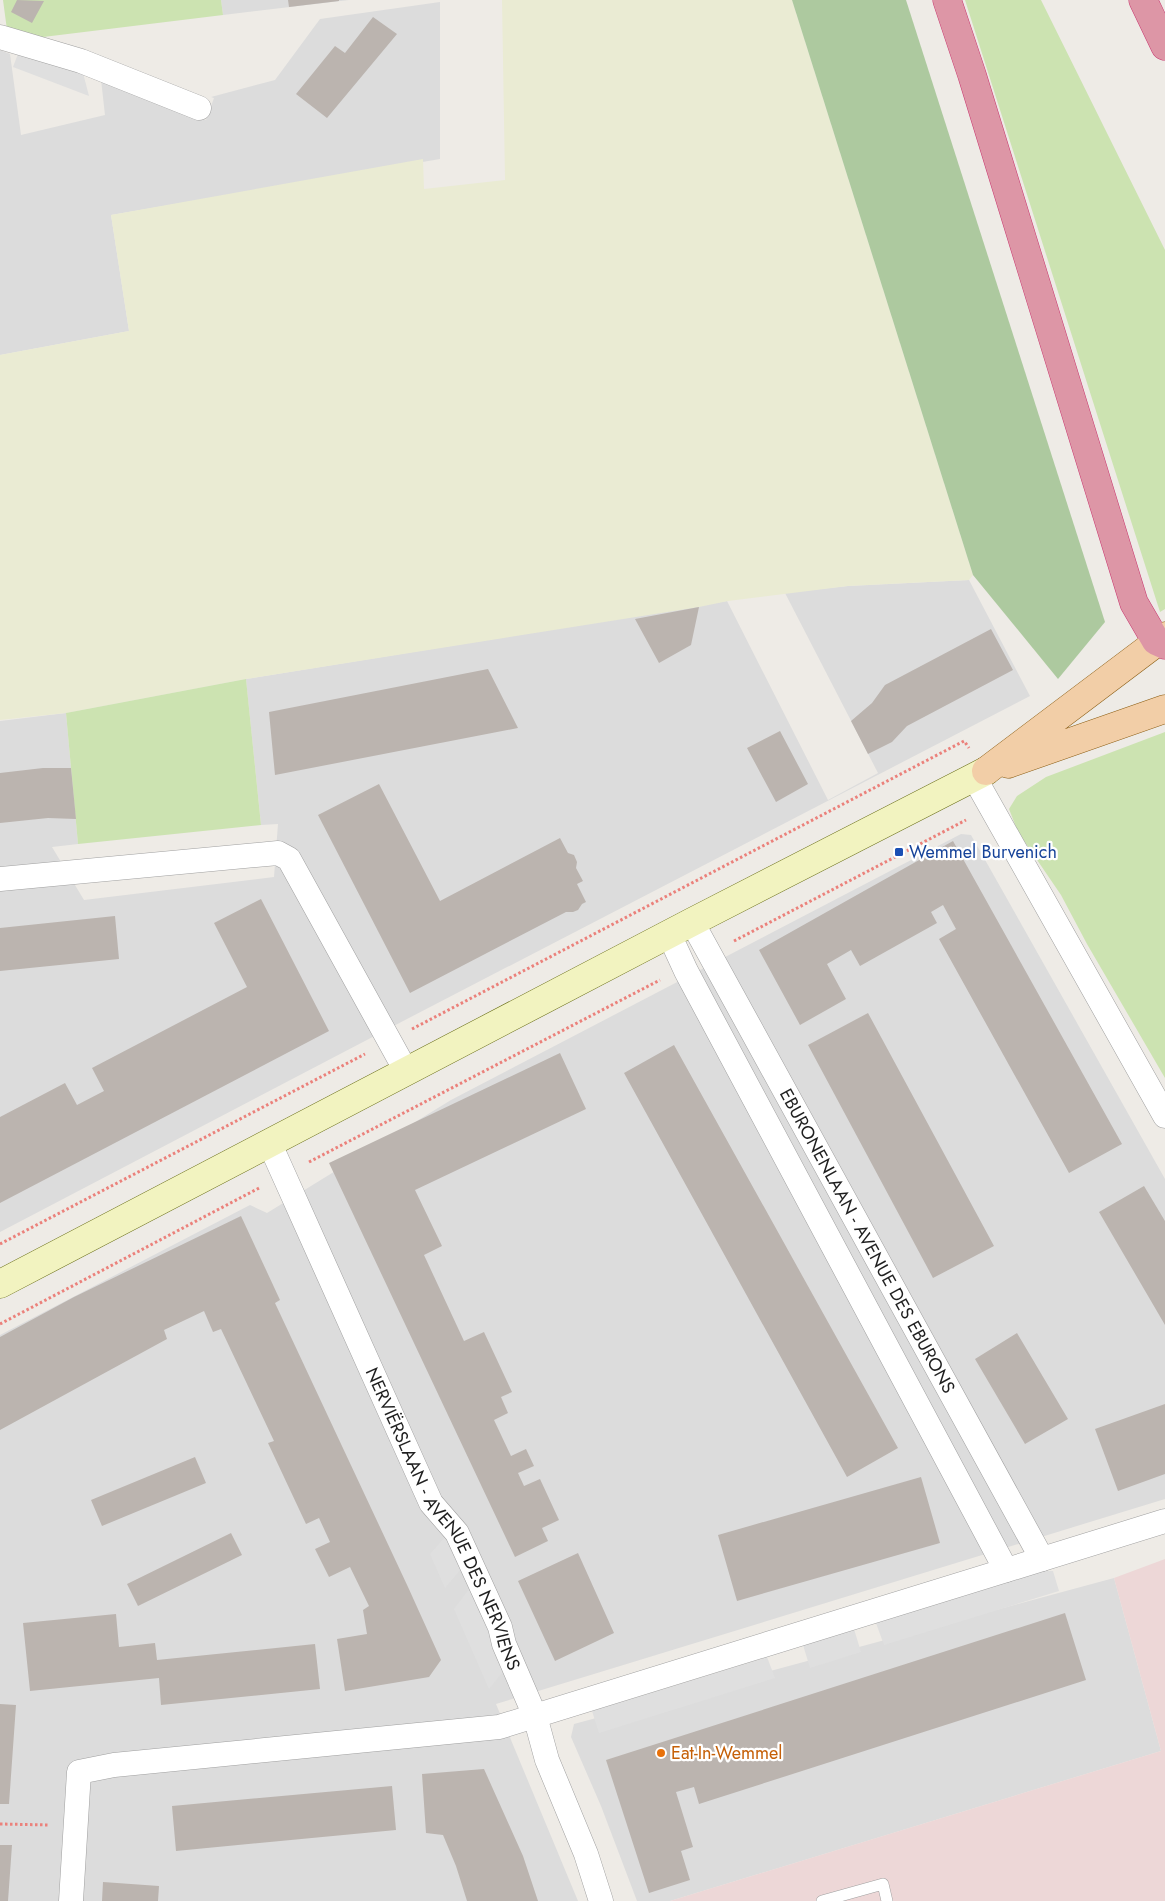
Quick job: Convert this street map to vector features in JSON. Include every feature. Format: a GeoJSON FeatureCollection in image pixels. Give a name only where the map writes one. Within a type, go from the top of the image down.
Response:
{"type":"FeatureCollection","features":[{"type":"Feature","properties":{"kind":"highway"},"geometry":{"type":"LineString","coordinates":[[947,0],[972,75],[1134,603],[1162,641]]}},
{"type":"Feature","properties":{"kind":"highway"},"geometry":{"type":"LineString","coordinates":[[1143,0],[1165,46]]}},
{"type":"Feature","properties":{"kind":"main road"},"geometry":{"type":"LineString","coordinates":[[982,782],[1162,641]]}},
{"type":"Feature","properties":{"kind":"main road"},"geometry":{"type":"LineString","coordinates":[[982,782],[1165,709]]}},
{"type":"Feature","properties":{"kind":"street"},"geometry":{"type":"LineString","coordinates":[[0,37],[81,61],[199,108]]}},
{"type":"Feature","properties":{"kind":"street"},"geometry":{"type":"LineString","coordinates":[[0,1284],[668,934],[982,782],[1165,1116]]}},
{"type":"Feature","properties":{"kind":"street"},"geometry":{"type":"LineString","coordinates":[[0,879],[278,853],[288,858],[406,1071]]}},
{"type":"Feature","properties":{"kind":"street","name":"EBURONENLAAN - AVENUE DES EBURONS"},"geometry":{"type":"LineString","coordinates":[[692,922],[1042,1559]]}},
{"type":"Feature","properties":{"kind":"street","name":"EBURONENLAAN - AVENUE DES EBURONS"},"geometry":{"type":"LineString","coordinates":[[668,934],[1006,1570]]}},
{"type":"Feature","properties":{"kind":"street","name":"NERVIËRSLAAN - AVENUE DES NERVIENS"},"geometry":{"type":"LineString","coordinates":[[269,1142],[431,1503],[457,1533],[500,1627],[504,1644],[536,1716],[547,1760],[586,1854],[601,1901]]}},
{"type":"Feature","properties":{"kind":"street"},"geometry":{"type":"LineString","coordinates":[[71,1901],[74,1826],[79,1772],[114,1765],[498,1727],[1165,1521]]}},
{"type":"Feature","properties":{"kind":"lane"},"geometry":{"type":"LineString","coordinates":[[822,1901],[883,1884],[887,1901]]}},
{"type":"Feature","properties":{"kind":"path"},"geometry":{"type":"LineString","coordinates":[[0,1244],[964,741],[982,782],[970,807],[966,821],[710,953]]}},
{"type":"Feature","properties":{"kind":"path"},"geometry":{"type":"LineString","coordinates":[[0,1324],[684,967]]}},
{"type":"Feature","properties":{"kind":"path"},"geometry":{"type":"LineString","coordinates":[[0,1824],[74,1826]]}},
{"type":"Feature","properties":{"kind":"shaded area"},"geometry":{"type":"Polygon","coordinates":[[[221,0],[349,0],[223,15],[221,0]]]}},
{"type":"Feature","properties":{"kind":"shaded area"},"geometry":{"type":"Polygon","coordinates":[[[440,2],[440,159],[111,215],[129,331],[0,355],[0,50],[10,54],[21,135],[105,115],[101,79],[206,120],[214,98],[211,97],[275,80],[320,19],[440,2]]]}},
{"type":"Feature","properties":{"kind":"shaded area"},"geometry":{"type":"Polygon","coordinates":[[[21,46],[82,69],[89,96],[13,67],[21,46]]]}},
{"type":"Feature","properties":{"kind":"shaded area"},"geometry":{"type":"Polygon","coordinates":[[[969,580],[1030,696],[0,1232],[0,721],[66,713],[78,844],[52,847],[84,900],[274,877],[278,824],[261,825],[246,679],[727,601],[828,800],[878,773],[785,593],[848,586],[969,580]]]}},
{"type":"Feature","properties":{"kind":"shaded area"},"geometry":{"type":"Polygon","coordinates":[[[961,834],[971,835],[1165,1179],[1165,1499],[496,1704],[578,1901],[0,1901],[0,1335],[250,1205],[267,1213],[451,1100],[961,834]]]}},
{"type":"Feature","properties":{"kind":"shaded area"},"geometry":{"type":"Polygon","coordinates":[[[446,1536],[461,1569],[445,1588],[430,1554],[446,1536]]]}},
{"type":"Feature","properties":{"kind":"shaded area"},"geometry":{"type":"Polygon","coordinates":[[[1165,1559],[1165,1901],[670,1901],[1161,1751],[1114,1578],[1165,1559]]]}},
{"type":"Feature","properties":{"kind":"shaded area"},"geometry":{"type":"Polygon","coordinates":[[[1042,1571],[1053,1571],[1059,1591],[884,1645],[876,1623],[1042,1571]]]}},
{"type":"Feature","properties":{"kind":"shaded area"},"geometry":{"type":"Polygon","coordinates":[[[1114,1578],[1161,1751],[670,1901],[637,1901],[601,1806],[571,1737],[574,1724],[1114,1578]]]}},
{"type":"Feature","properties":{"kind":"shaded area"},"geometry":{"type":"Polygon","coordinates":[[[470,1588],[505,1669],[489,1689],[454,1609],[470,1588]]]}},
{"type":"Feature","properties":{"kind":"shaded area"},"geometry":{"type":"Polygon","coordinates":[[[854,1629],[861,1652],[810,1668],[803,1645],[854,1629]]]}},
{"type":"Feature","properties":{"kind":"shaded area"},"geometry":{"type":"Polygon","coordinates":[[[767,1657],[775,1678],[599,1733],[592,1711],[767,1657]]]}},
{"type":"Feature","properties":{"kind":"green space"},"geometry":{"type":"Polygon","coordinates":[[[3,0],[221,0],[223,15],[35,38],[7,30],[3,0]]]}},
{"type":"Feature","properties":{"kind":"green space"},"geometry":{"type":"Polygon","coordinates":[[[502,0],[792,0],[973,575],[969,580],[848,586],[728,601],[246,679],[66,713],[0,720],[0,355],[129,331],[111,215],[423,159],[424,189],[505,180],[502,0]]]}},
{"type":"Feature","properties":{"kind":"green space"},"geometry":{"type":"Polygon","coordinates":[[[792,0],[906,0],[1105,622],[1058,679],[973,575],[792,0]]]}},
{"type":"Feature","properties":{"kind":"green space"},"geometry":{"type":"Polygon","coordinates":[[[965,0],[1041,0],[1165,250],[1165,609],[1160,612],[965,0]]]}},
{"type":"Feature","properties":{"kind":"green space"},"geometry":{"type":"Polygon","coordinates":[[[246,679],[261,825],[78,844],[66,713],[246,679]]]}},
{"type":"Feature","properties":{"kind":"green space"},"geometry":{"type":"Polygon","coordinates":[[[1165,732],[1165,1078],[1087,944],[1061,895],[1018,832],[1009,809],[1017,796],[1046,777],[1165,732]]]}},
{"type":"Feature","properties":{"kind":"building"},"geometry":{"type":"Polygon","coordinates":[[[17,0],[44,1],[32,23],[11,12],[17,0]]]}},
{"type":"Feature","properties":{"kind":"building"},"geometry":{"type":"Polygon","coordinates":[[[288,0],[339,0],[339,1],[289,7],[288,0]]]}},
{"type":"Feature","properties":{"kind":"building"},"geometry":{"type":"Polygon","coordinates":[[[373,17],[397,34],[327,118],[296,94],[335,46],[345,53],[373,17]]]}},
{"type":"Feature","properties":{"kind":"building"},"geometry":{"type":"Polygon","coordinates":[[[699,607],[691,645],[659,663],[635,619],[699,607]]]}},
{"type":"Feature","properties":{"kind":"building"},"geometry":{"type":"Polygon","coordinates":[[[991,629],[1013,670],[907,726],[892,742],[868,754],[851,721],[872,703],[885,685],[991,629]]]}},
{"type":"Feature","properties":{"kind":"building"},"geometry":{"type":"Polygon","coordinates":[[[488,669],[518,728],[275,775],[269,712],[488,669]]]}},
{"type":"Feature","properties":{"kind":"building"},"geometry":{"type":"Polygon","coordinates":[[[780,731],[808,784],[776,802],[747,748],[780,731]]]}},
{"type":"Feature","properties":{"kind":"building"},"geometry":{"type":"Polygon","coordinates":[[[43,768],[71,768],[76,819],[48,818],[0,823],[0,773],[43,768]]]}},
{"type":"Feature","properties":{"kind":"building"},"geometry":{"type":"Polygon","coordinates":[[[379,784],[440,901],[560,838],[568,853],[574,855],[577,862],[576,868],[583,881],[577,884],[586,902],[578,910],[566,912],[410,993],[318,815],[379,784]]]}},
{"type":"Feature","properties":{"kind":"building"},"geometry":{"type":"Polygon","coordinates":[[[953,841],[1122,1144],[1069,1173],[939,939],[956,929],[943,905],[931,912],[937,923],[860,966],[851,950],[827,964],[846,999],[800,1025],[759,950],[953,841]]]}},
{"type":"Feature","properties":{"kind":"building"},"geometry":{"type":"Polygon","coordinates":[[[261,899],[329,1031],[0,1203],[0,1117],[65,1083],[77,1105],[104,1091],[92,1068],[247,987],[214,923],[261,899]]]}},
{"type":"Feature","properties":{"kind":"building"},"geometry":{"type":"Polygon","coordinates":[[[115,916],[119,959],[0,971],[0,928],[115,916]]]}},
{"type":"Feature","properties":{"kind":"building"},"geometry":{"type":"Polygon","coordinates":[[[868,1013],[994,1246],[933,1278],[808,1045],[868,1013]]]}},
{"type":"Feature","properties":{"kind":"building"},"geometry":{"type":"Polygon","coordinates":[[[674,1045],[898,1448],[847,1477],[624,1073],[674,1045]]]}},
{"type":"Feature","properties":{"kind":"building"},"geometry":{"type":"Polygon","coordinates":[[[560,1053],[586,1109],[415,1190],[442,1246],[424,1255],[464,1341],[484,1332],[512,1392],[501,1397],[508,1413],[494,1420],[511,1456],[526,1449],[534,1466],[518,1473],[524,1486],[540,1479],[559,1520],[542,1528],[548,1541],[515,1557],[329,1163],[560,1053]]]}},
{"type":"Feature","properties":{"kind":"building"},"geometry":{"type":"Polygon","coordinates":[[[1144,1186],[1165,1221],[1165,1325],[1099,1212],[1144,1186]]]}},
{"type":"Feature","properties":{"kind":"building"},"geometry":{"type":"Polygon","coordinates":[[[241,1216],[280,1300],[275,1303],[441,1660],[429,1677],[345,1691],[337,1639],[367,1634],[363,1610],[369,1606],[350,1567],[329,1577],[315,1549],[330,1542],[319,1518],[306,1524],[268,1443],[274,1441],[221,1329],[213,1332],[204,1311],[164,1330],[167,1339],[0,1430],[0,1337],[74,1297],[241,1216]]]}},
{"type":"Feature","properties":{"kind":"building"},"geometry":{"type":"Polygon","coordinates":[[[1017,1333],[1068,1419],[1025,1444],[975,1359],[1017,1333]]]}},
{"type":"Feature","properties":{"kind":"building"},"geometry":{"type":"Polygon","coordinates":[[[1165,1404],[1165,1474],[1118,1491],[1095,1429],[1165,1404]]]}},
{"type":"Feature","properties":{"kind":"building"},"geometry":{"type":"Polygon","coordinates":[[[195,1457],[206,1483],[102,1526],[91,1500],[195,1457]]]}},
{"type":"Feature","properties":{"kind":"building"},"geometry":{"type":"Polygon","coordinates":[[[921,1477],[940,1543],[737,1601],[718,1535],[921,1477]]]}},
{"type":"Feature","properties":{"kind":"building"},"geometry":{"type":"Polygon","coordinates":[[[231,1533],[242,1555],[138,1606],[127,1584],[231,1533]]]}},
{"type":"Feature","properties":{"kind":"building"},"geometry":{"type":"Polygon","coordinates":[[[578,1553],[614,1633],[555,1661],[518,1581],[578,1553]]]}},
{"type":"Feature","properties":{"kind":"building"},"geometry":{"type":"Polygon","coordinates":[[[1065,1613],[1086,1680],[699,1804],[694,1787],[676,1792],[693,1847],[681,1851],[690,1880],[649,1893],[606,1760],[1065,1613]]]}},
{"type":"Feature","properties":{"kind":"building"},"geometry":{"type":"Polygon","coordinates":[[[116,1614],[119,1647],[155,1643],[157,1660],[315,1644],[320,1689],[161,1705],[159,1678],[30,1691],[23,1623],[116,1614]]]}},
{"type":"Feature","properties":{"kind":"building"},"geometry":{"type":"Polygon","coordinates":[[[0,1704],[16,1705],[9,1804],[0,1804],[0,1704]]]}},
{"type":"Feature","properties":{"kind":"building"},"geometry":{"type":"Polygon","coordinates":[[[484,1769],[523,1856],[538,1901],[467,1901],[456,1866],[443,1835],[426,1833],[422,1774],[484,1769]]]}},
{"type":"Feature","properties":{"kind":"building"},"geometry":{"type":"Polygon","coordinates":[[[392,1786],[396,1830],[176,1851],[172,1806],[392,1786]]]}},
{"type":"Feature","properties":{"kind":"building"},"geometry":{"type":"Polygon","coordinates":[[[0,1845],[12,1845],[8,1901],[0,1901],[0,1845]]]}},
{"type":"Feature","properties":{"kind":"building"},"geometry":{"type":"Polygon","coordinates":[[[103,1882],[159,1886],[158,1901],[102,1901],[103,1882]]]}},
{"type":"Feature","properties":{"kind":"place","name":"Wemmel Burvenich"},"geometry":{"type":"Point","coordinates":[899,852]}},
{"type":"Feature","properties":{"kind":"place","name":"Eat-In-Wemmel"},"geometry":{"type":"Point","coordinates":[661,1753]}}]}
